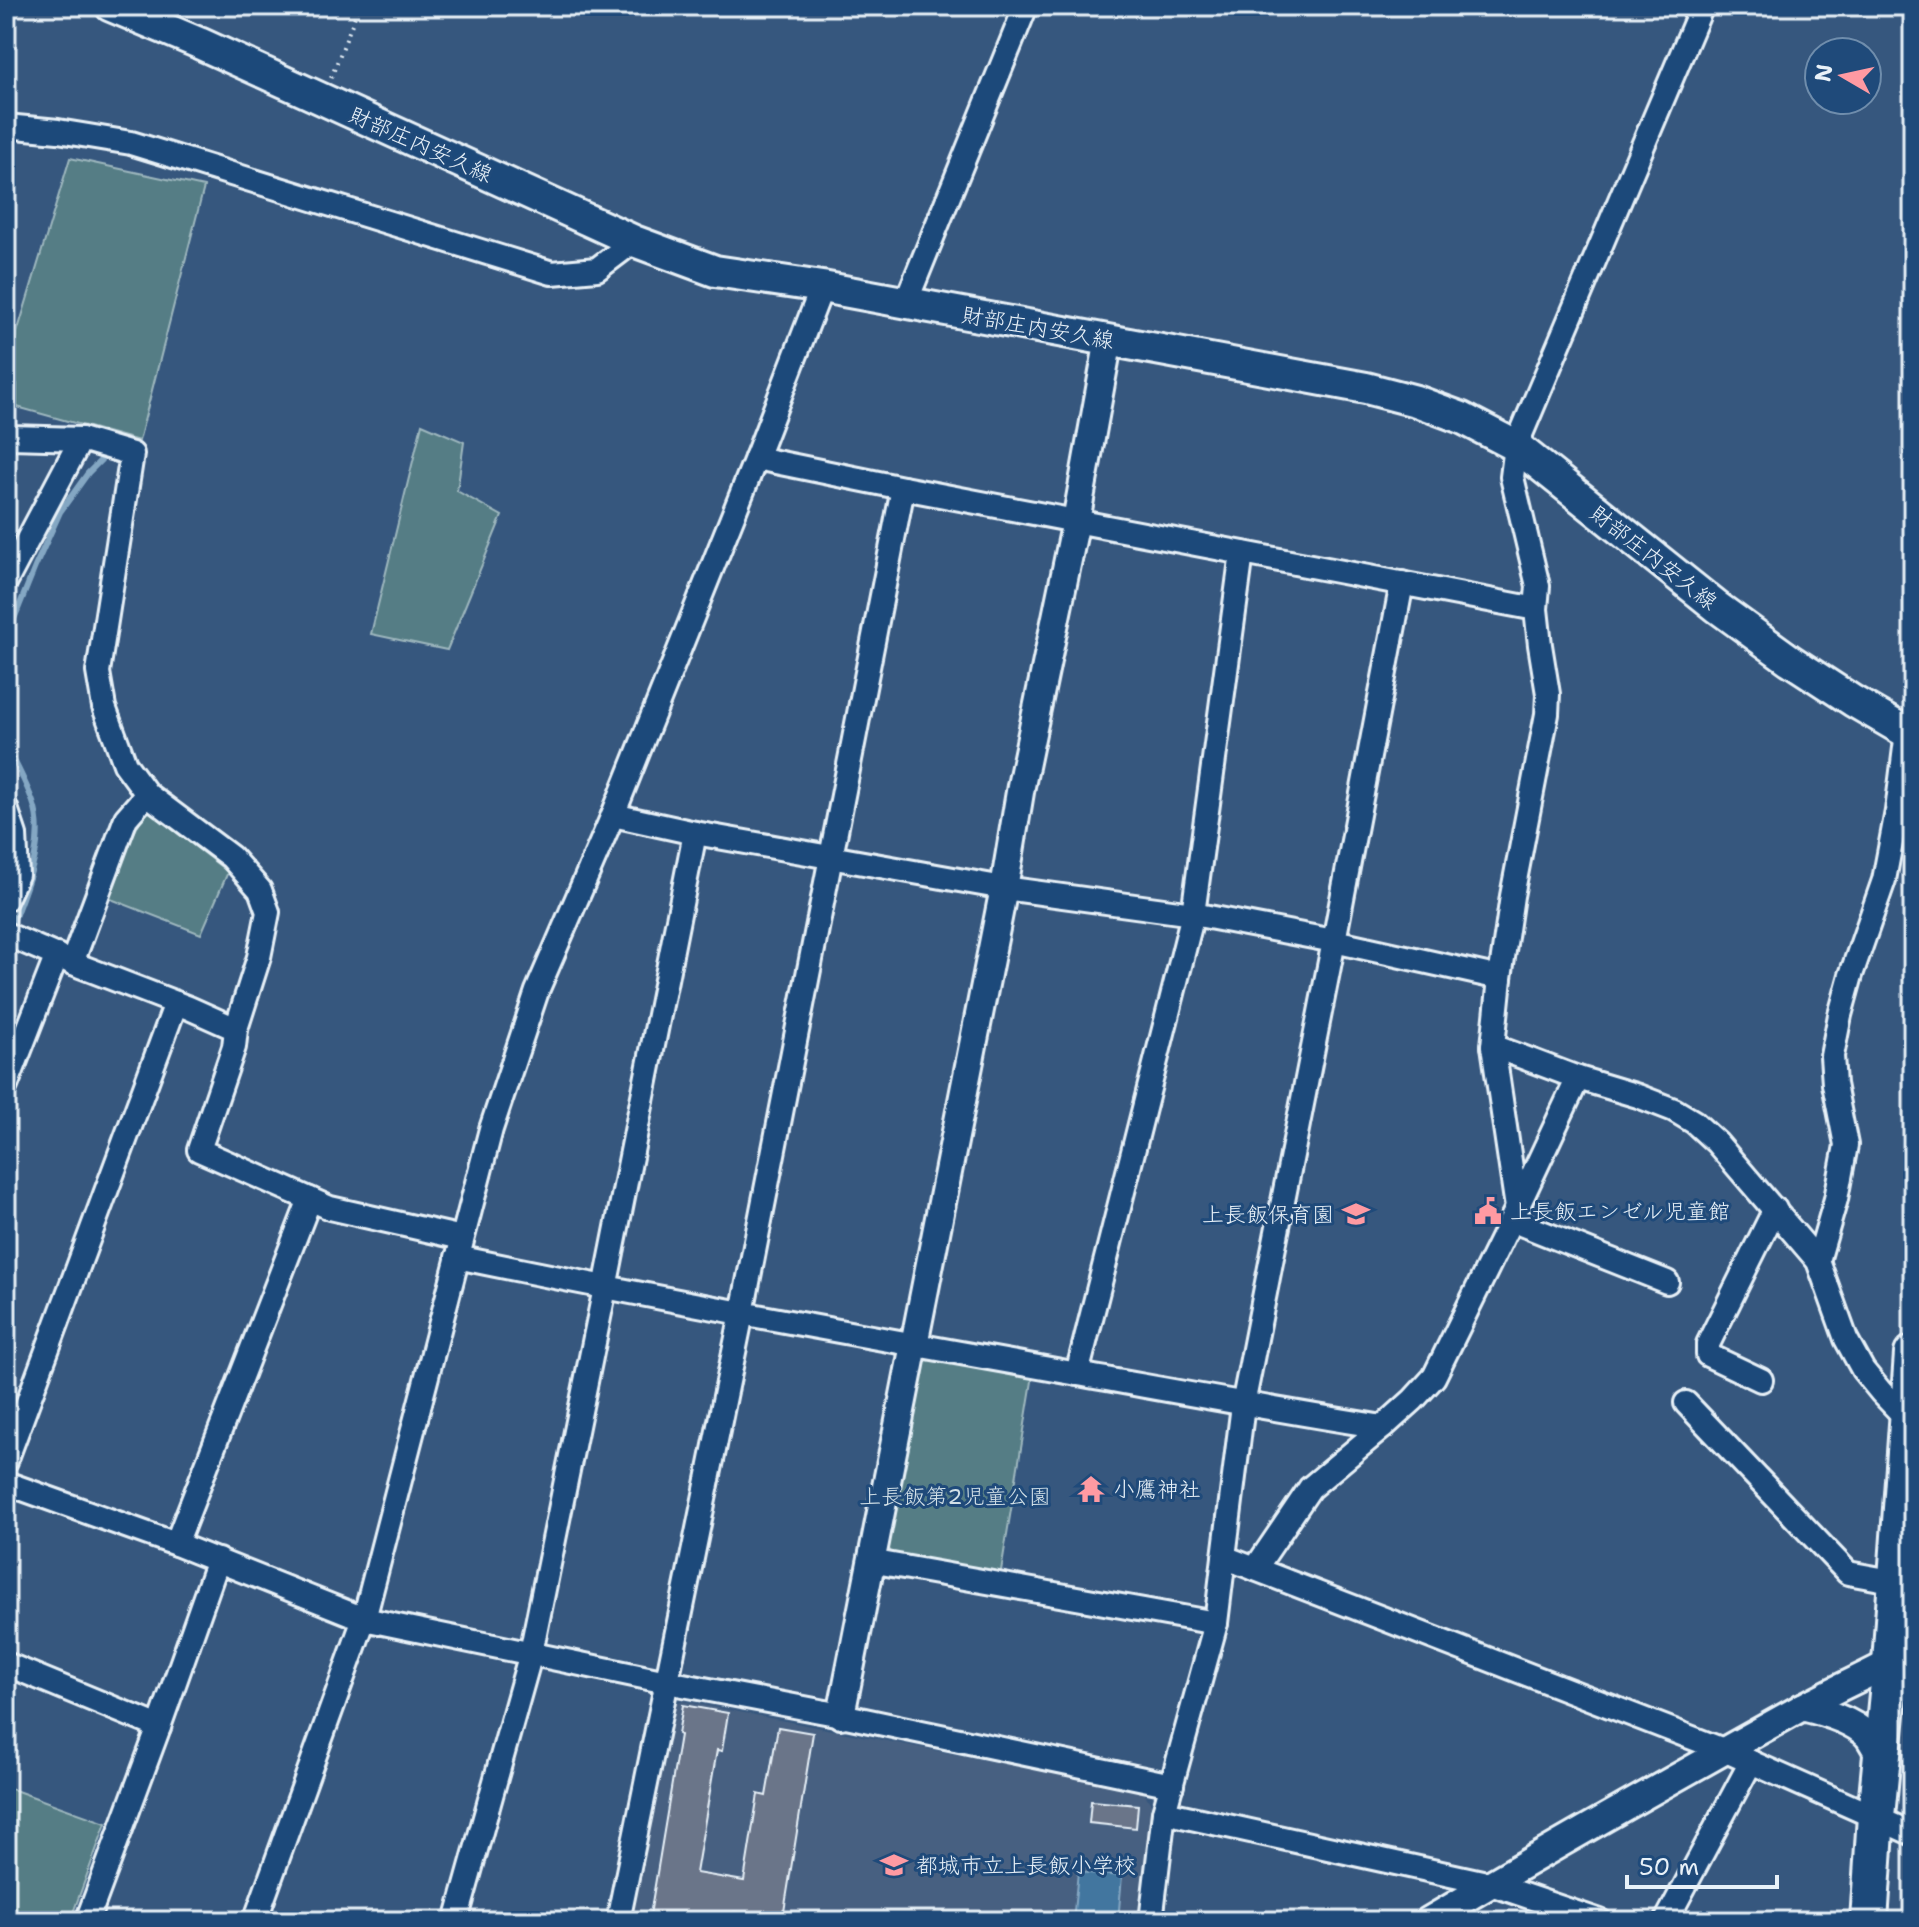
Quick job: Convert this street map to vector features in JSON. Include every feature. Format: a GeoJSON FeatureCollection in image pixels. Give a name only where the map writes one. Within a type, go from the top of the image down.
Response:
{"type":"FeatureCollection","features":[{"type":"Feature","properties":{"kind":"highway"},"geometry":{"type":"LineString","coordinates":[[1869,1921],[1882,1759],[1902,1656],[1902,1581],[1913,1354]]}},
{"type":"Feature","properties":{"kind":"main road","name":"財部庄内安久線"},"geometry":{"type":"LineString","coordinates":[[111,6],[634,241],[715,271],[906,302],[1366,388],[1404,397],[1462,418],[1516,446],[1717,607],[1790,660],[1910,734]]}},
{"type":"Feature","properties":{"kind":"street"},"geometry":{"type":"LineString","coordinates":[[906,302],[1026,6]]}},
{"type":"Feature","properties":{"kind":"street"},"geometry":{"type":"LineString","coordinates":[[1514,1214],[1493,1046],[1512,896],[1547,714],[1548,694],[1536,609],[1538,586],[1512,477],[1516,446],[1702,6]]}},
{"type":"Feature","properties":{"kind":"street"},"geometry":{"type":"LineString","coordinates":[[6,126],[131,143],[552,273],[597,269],[634,241]]}},
{"type":"Feature","properties":{"kind":"street"},"geometry":{"type":"LineString","coordinates":[[255,1921],[364,1619],[491,1129],[537,991],[613,815],[822,287]]}},
{"type":"Feature","properties":{"kind":"street"},"geometry":{"type":"LineString","coordinates":[[841,1715],[1004,888],[1021,786],[1076,521],[1109,339]]}},
{"type":"Feature","properties":{"kind":"street"},"geometry":{"type":"LineString","coordinates":[[8,438],[81,439],[132,454],[98,672],[104,707],[125,764],[147,794],[231,857],[260,890],[268,912],[259,957],[236,1029],[234,1047],[199,1150],[330,1208],[605,1288],[1243,1405],[1383,1427]]}},
{"type":"Feature","properties":{"kind":"street"},"geometry":{"type":"LineString","coordinates":[[6,581],[81,439]]}},
{"type":"Feature","properties":{"kind":"street"},"geometry":{"type":"LineString","coordinates":[[756,458],[1536,609]]}},
{"type":"Feature","properties":{"kind":"street"},"geometry":{"type":"LineString","coordinates":[[618,1921],[742,1313],[903,488]]}},
{"type":"Feature","properties":{"kind":"street"},"geometry":{"type":"LineString","coordinates":[[1077,1374],[1193,914],[1242,553]]}},
{"type":"Feature","properties":{"kind":"street"},"geometry":{"type":"LineString","coordinates":[[1151,1921],[1164,1812],[1216,1623],[1243,1405],[1402,583]]}},
{"type":"Feature","properties":{"kind":"street"},"geometry":{"type":"LineString","coordinates":[[1818,1261],[1836,1199],[1846,1145],[1832,1056],[1851,975],[1884,880],[1910,734]]}},
{"type":"Feature","properties":{"kind":"street"},"geometry":{"type":"LineString","coordinates":[[6,1086],[126,818],[147,794]]}},
{"type":"Feature","properties":{"kind":"street"},"geometry":{"type":"LineString","coordinates":[[6,808],[15,835],[17,875],[6,899]]}},
{"type":"Feature","properties":{"kind":"street"},"geometry":{"type":"LineString","coordinates":[[613,815],[695,833],[1004,888],[1193,914],[1500,978]]}},
{"type":"Feature","properties":{"kind":"street"},"geometry":{"type":"LineString","coordinates":[[456,1921],[531,1653],[695,833]]}},
{"type":"Feature","properties":{"kind":"street"},"geometry":{"type":"LineString","coordinates":[[14,937],[236,1029]]}},
{"type":"Feature","properties":{"kind":"street"},"geometry":{"type":"LineString","coordinates":[[6,1461],[176,1003]]}},
{"type":"Feature","properties":{"kind":"street"},"geometry":{"type":"LineString","coordinates":[[1493,1046],[1674,1110],[1694,1122],[1717,1143],[1818,1261],[1846,1339],[1909,1440]]}},
{"type":"Feature","properties":{"kind":"street"},"geometry":{"type":"LineString","coordinates":[[1255,1569],[1310,1488],[1383,1427],[1434,1377],[1578,1078]]}},
{"type":"Feature","properties":{"kind":"street"},"geometry":{"type":"LineString","coordinates":[[176,1544],[310,1199]]}},
{"type":"Feature","properties":{"kind":"street"},"geometry":{"type":"LineString","coordinates":[[1761,1380],[1708,1355],[1708,1344],[1775,1209]]}},
{"type":"Feature","properties":{"kind":"street"},"geometry":{"type":"LineString","coordinates":[[1514,1214],[1667,1282]]}},
{"type":"Feature","properties":{"kind":"street"},"geometry":{"type":"LineString","coordinates":[[1686,1403],[1848,1573],[1902,1581]]}},
{"type":"Feature","properties":{"kind":"street"},"geometry":{"type":"LineString","coordinates":[[6,1483],[176,1544],[364,1619],[1172,1785]]}},
{"type":"Feature","properties":{"kind":"street"},"geometry":{"type":"LineString","coordinates":[[1224,1557],[1726,1751],[1913,1834]]}},
{"type":"Feature","properties":{"kind":"street"},"geometry":{"type":"LineString","coordinates":[[87,1921],[218,1560]]}},
{"type":"Feature","properties":{"kind":"street"},"geometry":{"type":"LineString","coordinates":[[870,1561],[1216,1623]]}},
{"type":"Feature","properties":{"kind":"street"},"geometry":{"type":"LineString","coordinates":[[1428,1921],[1802,1707],[1902,1656]]}},
{"type":"Feature","properties":{"kind":"street"},"geometry":{"type":"LineString","coordinates":[[9,1672],[159,1727]]}},
{"type":"Feature","properties":{"kind":"street"},"geometry":{"type":"LineString","coordinates":[[1802,1707],[1850,1724],[1867,1735],[1882,1759]]}},
{"type":"Feature","properties":{"kind":"street"},"geometry":{"type":"LineString","coordinates":[[1666,1921],[1751,1762]]}},
{"type":"Feature","properties":{"kind":"street"},"geometry":{"type":"LineString","coordinates":[[1164,1812],[1491,1884],[1600,1921]]}},
{"type":"Feature","properties":{"kind":"lane"},"geometry":{"type":"LineString","coordinates":[[6,410],[8,438]]}},
{"type":"Feature","properties":{"kind":"path"},"geometry":{"type":"LineString","coordinates":[[323,99],[359,6]]}},
{"type":"Feature","properties":{"kind":"shaded area","name":"都城市立上長飯小学校"},"geometry":{"type":"Polygon","coordinates":[[[683,1701],[1143,1791],[1154,1809],[1143,1921],[627,1921],[673,1703],[683,1701]]]}},
{"type":"Feature","properties":{"kind":"shaded area"},"geometry":{"type":"Polygon","coordinates":[[[1078,1872],[1122,1876],[1118,1921],[1073,1921],[1078,1872]]]}},
{"type":"Feature","properties":{"kind":"green space"},"geometry":{"type":"Polygon","coordinates":[[[70,158],[204,187],[139,441],[17,407],[17,384],[7,366],[70,158]]]}},
{"type":"Feature","properties":{"kind":"green space"},"geometry":{"type":"Polygon","coordinates":[[[422,424],[464,442],[457,491],[502,516],[447,650],[371,634],[422,424]]]}},
{"type":"Feature","properties":{"kind":"green space"},"geometry":{"type":"Polygon","coordinates":[[[146,809],[228,872],[201,934],[103,896],[146,809]]]}},
{"type":"Feature","properties":{"kind":"green space","name":"上長飯第2児童公園"},"geometry":{"type":"Polygon","coordinates":[[[932,1356],[1033,1375],[1000,1577],[896,1558],[887,1547],[924,1362],[932,1356]]]}},
{"type":"Feature","properties":{"kind":"green space"},"geometry":{"type":"Polygon","coordinates":[[[6,1787],[106,1823],[70,1921],[6,1921],[6,1787]]]}},
{"type":"Feature","properties":{"kind":"building"},"geometry":{"type":"Polygon","coordinates":[[[683,1705],[728,1713],[722,1751],[717,1750],[696,1873],[744,1881],[758,1794],[766,1796],[778,1727],[813,1733],[783,1918],[734,1912],[733,1921],[649,1921],[683,1705]]]}},
{"type":"Feature","properties":{"kind":"building"},"geometry":{"type":"Polygon","coordinates":[[[1091,1801],[1138,1805],[1136,1828],[1089,1823],[1091,1801]]]}},
{"type":"Feature","properties":{"kind":"waterway"},"geometry":{"type":"LineString","coordinates":[[6,639],[60,512],[88,473],[104,457]]}},
{"type":"Feature","properties":{"kind":"waterway"},"geometry":{"type":"LineString","coordinates":[[6,744],[33,802],[38,834],[32,867],[10,930]]}},
{"type":"Feature","properties":{"kind":"place","name":"上長飯エンゼル児童館"},"geometry":{"type":"Point","coordinates":[1488,1211]}},
{"type":"Feature","properties":{"kind":"place","name":"上長飯保育園"},"geometry":{"type":"Point","coordinates":[1356,1214]}},
{"type":"Feature","properties":{"kind":"place","name":"小鷹神社"},"geometry":{"type":"Point","coordinates":[1091,1489]}},
{"type":"Feature","properties":{"kind":"place","name":"都城市立上長飯小学校"},"geometry":{"type":"Point","coordinates":[894,1865]}}]}
